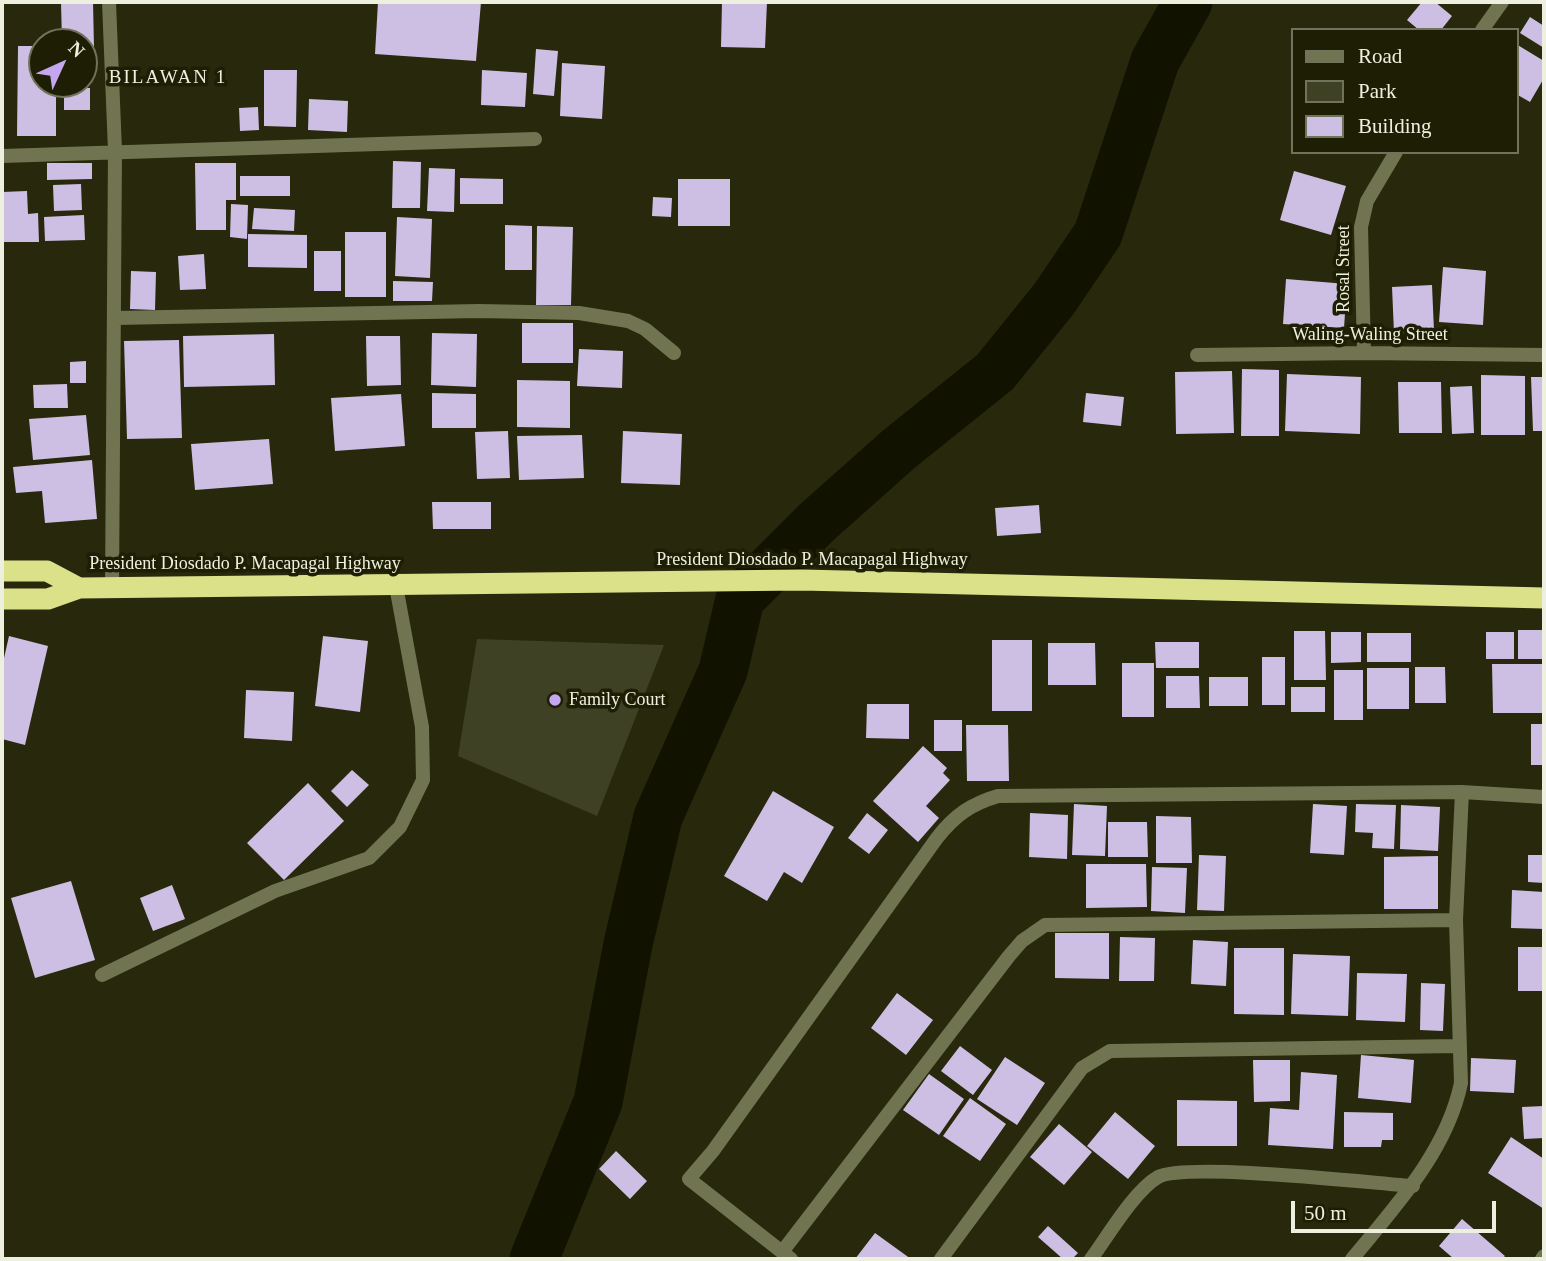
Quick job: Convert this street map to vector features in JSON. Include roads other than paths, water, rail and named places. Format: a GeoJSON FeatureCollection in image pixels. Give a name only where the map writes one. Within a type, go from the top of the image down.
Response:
{"type":"FeatureCollection","features":[{"type":"Feature","properties":{"kind":"highway","name":"President Diosdado P. Macapagal Highway"},"geometry":{"type":"LineString","coordinates":[[2,571],[47,571],[79,588]]}},
{"type":"Feature","properties":{"kind":"highway","name":"President Diosdado P. Macapagal Highway"},"geometry":{"type":"LineString","coordinates":[[2,599],[48,599],[79,588],[802,580],[1544,598]]}},
{"type":"Feature","properties":{"kind":"street"},"geometry":{"type":"LineString","coordinates":[[109,2],[115,151],[111,588]]}},
{"type":"Feature","properties":{"kind":"street"},"geometry":{"type":"LineString","coordinates":[[1483,28],[1502,2]]}},
{"type":"Feature","properties":{"kind":"street"},"geometry":{"type":"LineString","coordinates":[[2,156],[536,139]]}},
{"type":"Feature","properties":{"kind":"street","name":"Rosal Street"},"geometry":{"type":"LineString","coordinates":[[1364,353],[1361,227],[1367,201],[1395,154]]}},
{"type":"Feature","properties":{"kind":"street"},"geometry":{"type":"LineString","coordinates":[[115,318],[479,311],[579,313],[628,321],[645,329],[674,353]]}},
{"type":"Feature","properties":{"kind":"street","name":"Waling-Waling Street"},"geometry":{"type":"LineString","coordinates":[[1197,355],[1544,355]]}},
{"type":"Feature","properties":{"kind":"street"},"geometry":{"type":"LineString","coordinates":[[102,975],[275,891],[369,858],[400,827],[423,780],[422,727],[396,586]]}},
{"type":"Feature","properties":{"kind":"street"},"geometry":{"type":"LineString","coordinates":[[1456,919],[1045,925],[1022,941],[1009,956],[786,1255],[689,1178],[713,1151],[937,838],[952,819],[975,803],[998,796],[1462,792],[1544,797]]}},
{"type":"Feature","properties":{"kind":"street"},"geometry":{"type":"LineString","coordinates":[[1352,1259],[1413,1186],[1458,1099],[1461,1083],[1456,919],[1462,792]]}},
{"type":"Feature","properties":{"kind":"street"},"geometry":{"type":"LineString","coordinates":[[941,1259],[1082,1068],[1111,1051],[1459,1046]]}},
{"type":"Feature","properties":{"kind":"street"},"geometry":{"type":"LineString","coordinates":[[1091,1259],[1135,1199],[1159,1176],[1201,1171],[1413,1186]]}},
{"type":"Feature","properties":{"kind":"waterway"},"geometry":{"type":"LineString","coordinates":[[534,1259],[598,1102],[628,944],[658,817],[723,671],[740,599],[817,522],[899,449],[995,372],[1054,299],[1098,234],[1155,61],[1188,2]]}},
{"type":"Feature","properties":{"kind":"place","name":"Family Court"},"geometry":{"type":"Point","coordinates":[555,700]}},
{"type":"Feature","properties":{"kind":"district","name":"BILAWAN 1"},"geometry":{"type":"Point","coordinates":[168,78]}}]}
